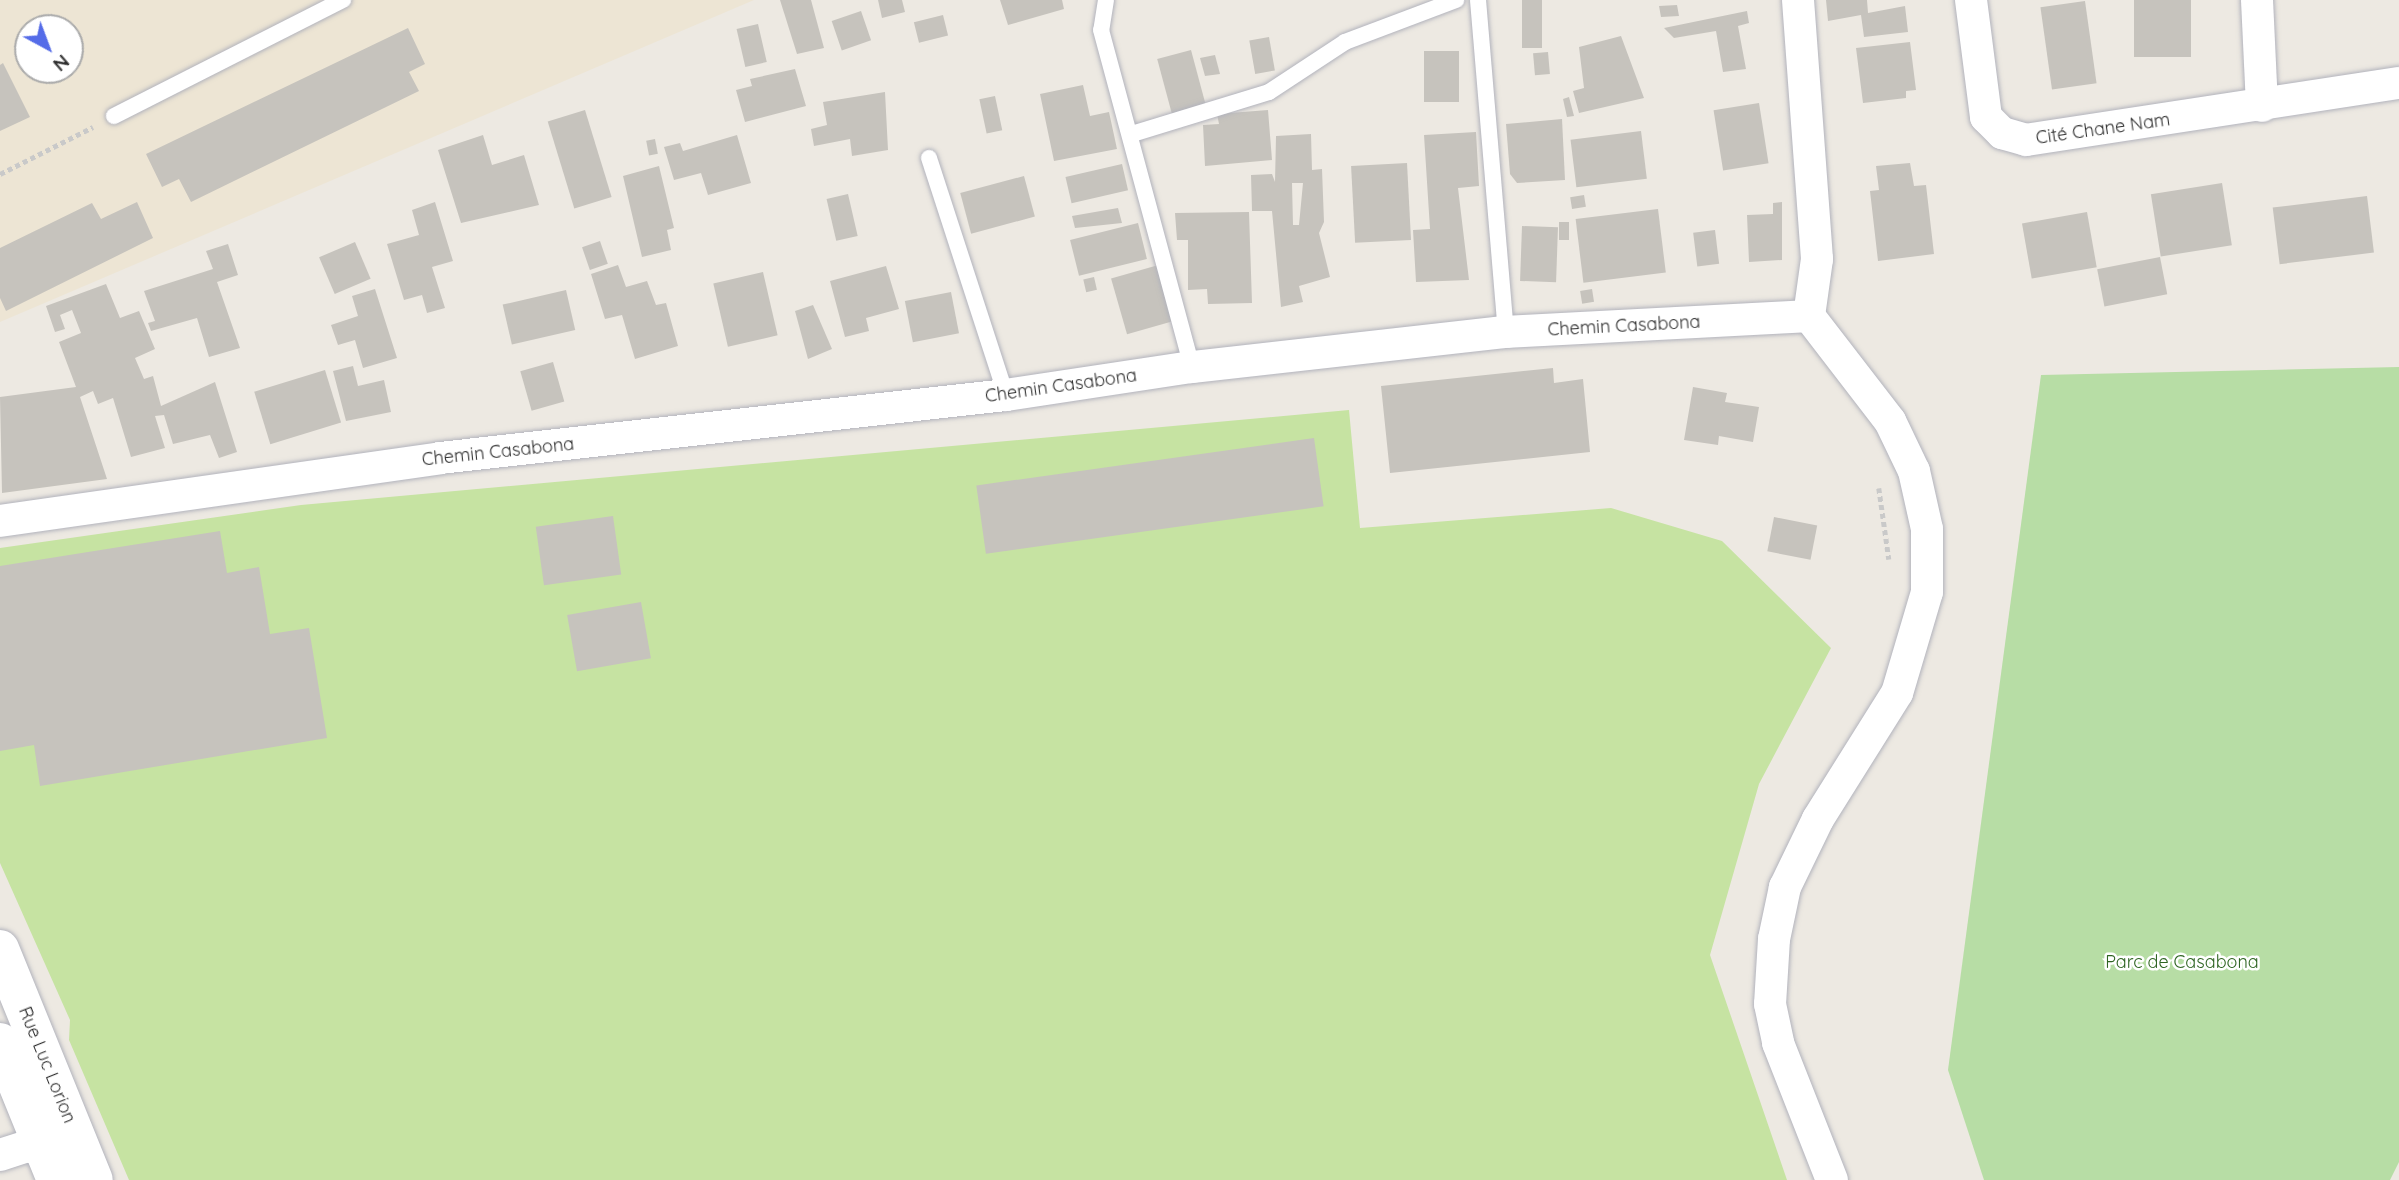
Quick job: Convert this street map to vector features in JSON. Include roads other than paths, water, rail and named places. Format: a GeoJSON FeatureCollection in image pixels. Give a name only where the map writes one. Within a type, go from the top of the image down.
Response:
{"type":"FeatureCollection","features":[{"type":"Feature","properties":{"kind":"street"},"geometry":{"type":"LineString","coordinates":[[1798,0],[1817,259],[1809,316],[1890,421],[1914,471],[1927,529],[1927,592],[1896,693],[1818,818],[1784,887],[1774,939],[1770,1004],[1778,1043],[1832,1180]]}},
{"type":"Feature","properties":{"kind":"street","name":"Cité Chane Nam"},"geometry":{"type":"LineString","coordinates":[[1971,0],[1979,93],[1986,117],[2001,133],[2026,140],[2399,83]]}},
{"type":"Feature","properties":{"kind":"street"},"geometry":{"type":"LineString","coordinates":[[2257,0],[2262,106]]}},
{"type":"Feature","properties":{"kind":"street","name":"Chemin Casabona"},"geometry":{"type":"LineString","coordinates":[[0,521],[440,458],[1006,395],[1192,368],[1506,332],[1809,316]]}},
{"type":"Feature","properties":{"kind":"street","name":"Rue Luc Lorion"},"geometry":{"type":"LineString","coordinates":[[0,949],[71,1170]]}},
{"type":"Feature","properties":{"kind":"street","name":"Rue Luc Lorion"},"geometry":{"type":"LineString","coordinates":[[0,1042],[71,1170]]}},
{"type":"Feature","properties":{"kind":"street"},"geometry":{"type":"LineString","coordinates":[[0,1155],[71,1170]]}},
{"type":"Feature","properties":{"kind":"lane"},"geometry":{"type":"LineString","coordinates":[[114,116],[343,0]]}},
{"type":"Feature","properties":{"kind":"lane"},"geometry":{"type":"LineString","coordinates":[[1107,0],[1101,30],[1132,134],[1192,368]]}},
{"type":"Feature","properties":{"kind":"lane"},"geometry":{"type":"LineString","coordinates":[[1132,134],[1269,92],[1345,42],[1455,0]]}},
{"type":"Feature","properties":{"kind":"lane"},"geometry":{"type":"LineString","coordinates":[[1478,0],[1506,332]]}},
{"type":"Feature","properties":{"kind":"lane"},"geometry":{"type":"LineString","coordinates":[[929,158],[1006,395]]}},
{"type":"Feature","properties":{"kind":"park label","name":"Parc de Casabona"},"geometry":{"type":"Point","coordinates":[2182,962]}}]}
